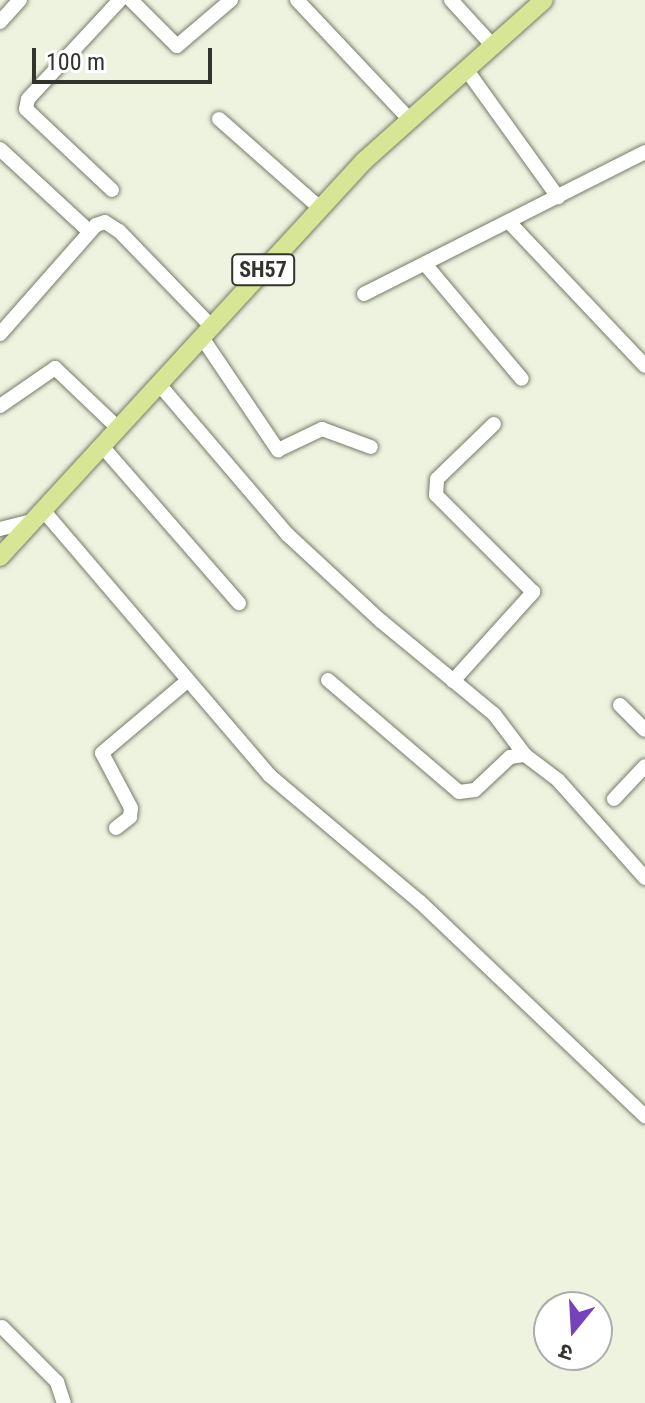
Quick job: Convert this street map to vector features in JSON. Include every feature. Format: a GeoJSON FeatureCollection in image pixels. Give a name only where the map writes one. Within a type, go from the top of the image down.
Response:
{"type":"FeatureCollection","features":[{"type":"Feature","properties":{"kind":"main road","name":"SH57"},"geometry":{"type":"LineString","coordinates":[[0,557],[320,208],[410,120],[541,1]]}},
{"type":"Feature","properties":{"kind":"street"},"geometry":{"type":"LineString","coordinates":[[0,22],[20,0]]}},
{"type":"Feature","properties":{"kind":"street"},"geometry":{"type":"LineString","coordinates":[[112,190],[26,109],[28,99],[120,0]]}},
{"type":"Feature","properties":{"kind":"street"},"geometry":{"type":"LineString","coordinates":[[131,0],[170,45],[177,46],[231,0]]}},
{"type":"Feature","properties":{"kind":"street"},"geometry":{"type":"LineString","coordinates":[[297,0],[410,120]]}},
{"type":"Feature","properties":{"kind":"street"},"geometry":{"type":"LineString","coordinates":[[451,0],[493,46]]}},
{"type":"Feature","properties":{"kind":"street"},"geometry":{"type":"LineString","coordinates":[[466,69],[558,197]]}},
{"type":"Feature","properties":{"kind":"street"},"geometry":{"type":"LineString","coordinates":[[219,119],[320,208]]}},
{"type":"Feature","properties":{"kind":"street"},"geometry":{"type":"LineString","coordinates":[[0,149],[90,232]]}},
{"type":"Feature","properties":{"kind":"street"},"geometry":{"type":"LineString","coordinates":[[364,294],[645,152]]}},
{"type":"Feature","properties":{"kind":"street"},"geometry":{"type":"LineString","coordinates":[[509,222],[645,366]]}},
{"type":"Feature","properties":{"kind":"street"},"geometry":{"type":"LineString","coordinates":[[0,334],[96,225],[111,224],[206,331],[278,450],[322,429],[371,447]]}},
{"type":"Feature","properties":{"kind":"street"},"geometry":{"type":"LineString","coordinates":[[425,264],[522,379]]}},
{"type":"Feature","properties":{"kind":"street"},"geometry":{"type":"LineString","coordinates":[[0,406],[55,368],[117,427]]}},
{"type":"Feature","properties":{"kind":"street"},"geometry":{"type":"LineString","coordinates":[[158,383],[288,535],[507,726],[525,755],[558,780],[645,878]]}},
{"type":"Feature","properties":{"kind":"street"},"geometry":{"type":"LineString","coordinates":[[453,681],[533,592],[436,495],[437,479],[494,424]]}},
{"type":"Feature","properties":{"kind":"street"},"geometry":{"type":"LineString","coordinates":[[101,445],[239,603]]}},
{"type":"Feature","properties":{"kind":"street"},"geometry":{"type":"LineString","coordinates":[[0,529],[37,516],[269,775],[420,902],[645,1116]]}},
{"type":"Feature","properties":{"kind":"street"},"geometry":{"type":"LineString","coordinates":[[328,680],[459,792],[475,790],[510,757],[525,755]]}},
{"type":"Feature","properties":{"kind":"street"},"geometry":{"type":"LineString","coordinates":[[116,828],[132,813],[102,753],[186,682]]}},
{"type":"Feature","properties":{"kind":"street"},"geometry":{"type":"LineString","coordinates":[[620,705],[645,730]]}},
{"type":"Feature","properties":{"kind":"street"},"geometry":{"type":"LineString","coordinates":[[614,799],[645,766]]}},
{"type":"Feature","properties":{"kind":"street"},"geometry":{"type":"LineString","coordinates":[[1,1327],[57,1382],[64,1403]]}}]}
